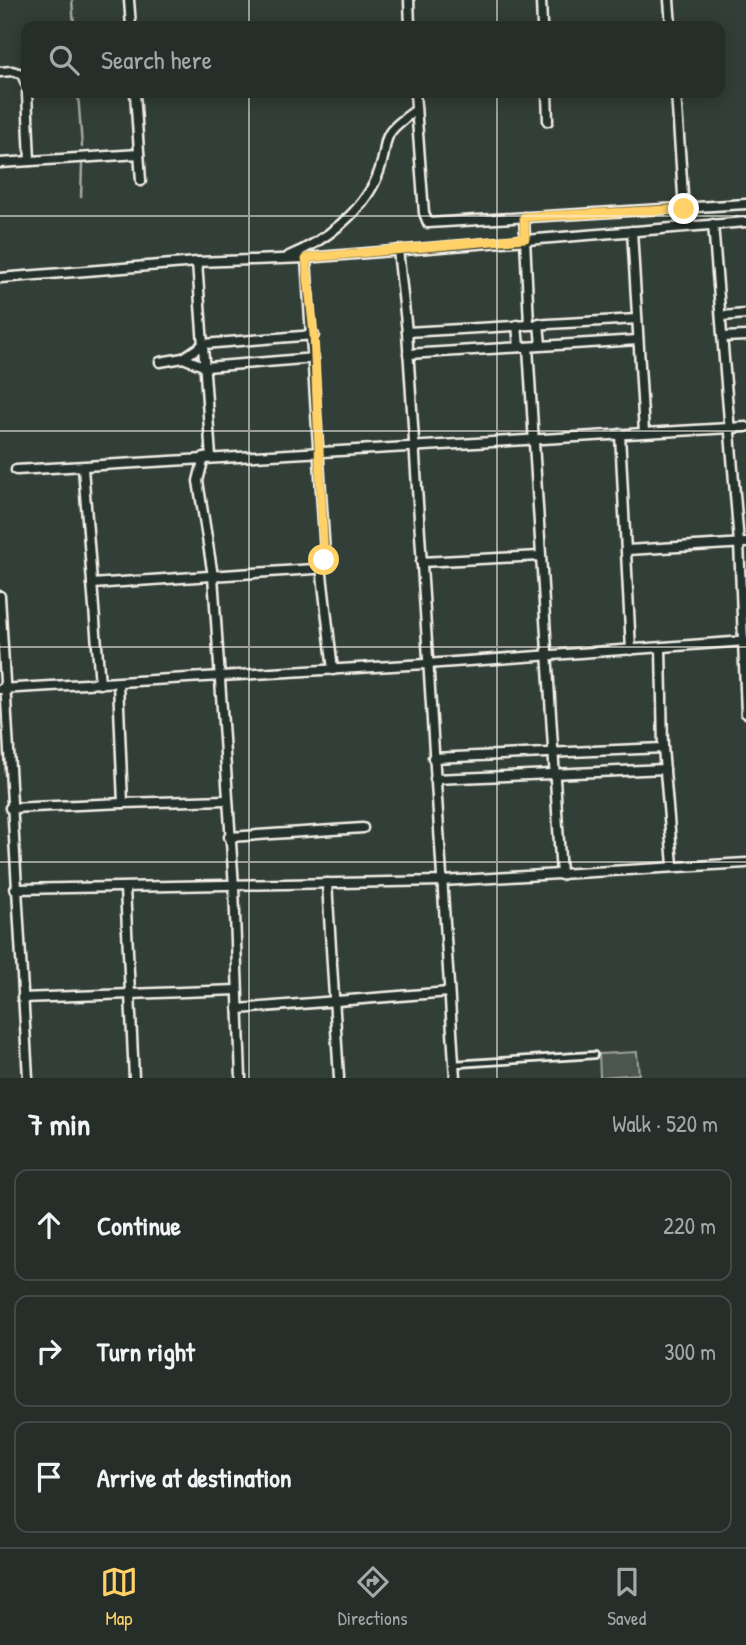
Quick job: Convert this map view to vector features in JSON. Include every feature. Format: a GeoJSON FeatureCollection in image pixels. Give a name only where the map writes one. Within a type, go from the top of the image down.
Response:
{"type":"FeatureCollection","features":[{"type":"Feature","properties":{"kind":"street"},"geometry":{"type":"LineString","coordinates":[[129,0],[131,21]]}},
{"type":"Feature","properties":{"kind":"street"},"geometry":{"type":"LineString","coordinates":[[409,0],[410,21]]}},
{"type":"Feature","properties":{"kind":"street"},"geometry":{"type":"LineString","coordinates":[[541,0],[542,21]]}},
{"type":"Feature","properties":{"kind":"street"},"geometry":{"type":"LineString","coordinates":[[668,0],[670,21]]}},
{"type":"Feature","properties":{"kind":"street"},"geometry":{"type":"LineString","coordinates":[[0,72],[17,72],[21,76]]}},
{"type":"Feature","properties":{"kind":"street"},"geometry":{"type":"LineString","coordinates":[[27,98],[30,162]]}},
{"type":"Feature","properties":{"kind":"street"},"geometry":{"type":"LineString","coordinates":[[135,98],[141,181]]}},
{"type":"Feature","properties":{"kind":"street"},"geometry":{"type":"LineString","coordinates":[[415,98],[425,221],[436,225],[746,204]]}},
{"type":"Feature","properties":{"kind":"street"},"geometry":{"type":"LineString","coordinates":[[547,98],[548,121]]}},
{"type":"Feature","properties":{"kind":"street"},"geometry":{"type":"LineString","coordinates":[[676,98],[684,209]]}},
{"type":"Feature","properties":{"kind":"street"},"geometry":{"type":"LineString","coordinates":[[283,258],[323,241],[334,232],[376,180],[387,134],[416,110]]}},
{"type":"Feature","properties":{"kind":"street"},"geometry":{"type":"LineString","coordinates":[[0,163],[139,154]]}},
{"type":"Feature","properties":{"kind":"street"},"geometry":{"type":"LineString","coordinates":[[524,217],[529,324]]}},
{"type":"Feature","properties":{"kind":"street"},"geometry":{"type":"LineString","coordinates":[[0,278],[197,262],[306,258],[746,222]]}},
{"type":"Feature","properties":{"kind":"street"},"geometry":{"type":"LineString","coordinates":[[713,224],[742,543],[746,713]]}},
{"type":"Feature","properties":{"kind":"street"},"geometry":{"type":"LineString","coordinates":[[632,230],[644,432]]}},
{"type":"Feature","properties":{"kind":"street"},"geometry":{"type":"LineString","coordinates":[[398,250],[407,332],[426,664],[455,1078]]}},
{"type":"Feature","properties":{"kind":"street"},"geometry":{"type":"LineString","coordinates":[[306,258],[314,335],[325,554],[321,566],[333,670]]}},
{"type":"Feature","properties":{"kind":"street"},"geometry":{"type":"LineString","coordinates":[[197,262],[204,344],[207,457],[198,481],[213,576],[226,800],[234,887],[241,1078]]}},
{"type":"Feature","properties":{"kind":"street"},"geometry":{"type":"LineString","coordinates":[[722,316],[746,314]]}},
{"type":"Feature","properties":{"kind":"street"},"geometry":{"type":"LineString","coordinates":[[407,332],[637,318]]}},
{"type":"Feature","properties":{"kind":"street"},"geometry":{"type":"LineString","coordinates":[[539,324],[541,345]]}},
{"type":"Feature","properties":{"kind":"street"},"geometry":{"type":"LineString","coordinates":[[517,325],[524,347],[535,439],[561,875]]}},
{"type":"Feature","properties":{"kind":"street"},"geometry":{"type":"LineString","coordinates":[[160,362],[183,358],[204,344],[314,335]]}},
{"type":"Feature","properties":{"kind":"street"},"geometry":{"type":"LineString","coordinates":[[723,337],[746,336]]}},
{"type":"Feature","properties":{"kind":"street"},"geometry":{"type":"LineString","coordinates":[[408,354],[638,340]]}},
{"type":"Feature","properties":{"kind":"street"},"geometry":{"type":"LineString","coordinates":[[183,358],[205,367],[314,358]]}},
{"type":"Feature","properties":{"kind":"street"},"geometry":{"type":"LineString","coordinates":[[16,470],[746,427]]}},
{"type":"Feature","properties":{"kind":"street"},"geometry":{"type":"LineString","coordinates":[[620,433],[631,650]]}},
{"type":"Feature","properties":{"kind":"street"},"geometry":{"type":"LineString","coordinates":[[83,468],[100,684]]}},
{"type":"Feature","properties":{"kind":"street"},"geometry":{"type":"LineString","coordinates":[[627,550],[742,543]]}},
{"type":"Feature","properties":{"kind":"street"},"geometry":{"type":"LineString","coordinates":[[421,562],[540,556]]}},
{"type":"Feature","properties":{"kind":"street"},"geometry":{"type":"LineString","coordinates":[[92,584],[314,569],[321,566]]}},
{"type":"Feature","properties":{"kind":"street"},"geometry":{"type":"LineString","coordinates":[[0,596],[3,689],[28,1078]]}},
{"type":"Feature","properties":{"kind":"street"},"geometry":{"type":"LineString","coordinates":[[3,689],[426,664],[744,641]]}},
{"type":"Feature","properties":{"kind":"street"},"geometry":{"type":"LineString","coordinates":[[660,648],[663,748],[673,865]]}},
{"type":"Feature","properties":{"kind":"street"},"geometry":{"type":"LineString","coordinates":[[118,683],[123,803]]}},
{"type":"Feature","properties":{"kind":"street"},"geometry":{"type":"LineString","coordinates":[[433,758],[663,748]]}},
{"type":"Feature","properties":{"kind":"street"},"geometry":{"type":"LineString","coordinates":[[435,779],[554,771],[665,769]]}},
{"type":"Feature","properties":{"kind":"street"},"geometry":{"type":"LineString","coordinates":[[10,808],[226,800]]}},
{"type":"Feature","properties":{"kind":"street"},"geometry":{"type":"LineString","coordinates":[[229,837],[363,828]]}},
{"type":"Feature","properties":{"kind":"street"},"geometry":{"type":"LineString","coordinates":[[15,888],[234,887],[442,881],[561,875],[673,865],[746,863]]}},
{"type":"Feature","properties":{"kind":"street"},"geometry":{"type":"LineString","coordinates":[[327,883],[339,1078]]}},
{"type":"Feature","properties":{"kind":"street"},"geometry":{"type":"LineString","coordinates":[[125,888],[134,1078]]}},
{"type":"Feature","properties":{"kind":"street"},"geometry":{"type":"LineString","coordinates":[[22,998],[237,990]]}},
{"type":"Feature","properties":{"kind":"street"},"geometry":{"type":"LineString","coordinates":[[238,1009],[449,992]]}},
{"type":"Feature","properties":{"kind":"lane"},"geometry":{"type":"LineString","coordinates":[[454,1064],[594,1055]]}},
{"type":"Feature","properties":{"kind":"shaded area"},"geometry":{"type":"Polygon","coordinates":[[[637,1052],[639,1074],[600,1077],[599,1054],[637,1052]]]}},
{"type":"Feature","properties":{"kind":"waterway"},"geometry":{"type":"LineString","coordinates":[[72,0],[74,21]]}},
{"type":"Feature","properties":{"kind":"waterway"},"geometry":{"type":"LineString","coordinates":[[78,98],[82,147]]}},
{"type":"Feature","properties":{"kind":"waterway"},"geometry":{"type":"LineString","coordinates":[[81,197],[82,165]]}},
{"type":"Feature","properties":{"kind":"route"},"geometry":{"type":"LineString","coordinates":[[324,560],[314,335],[306,258],[525,238],[524,217],[684,209]]}}]}
